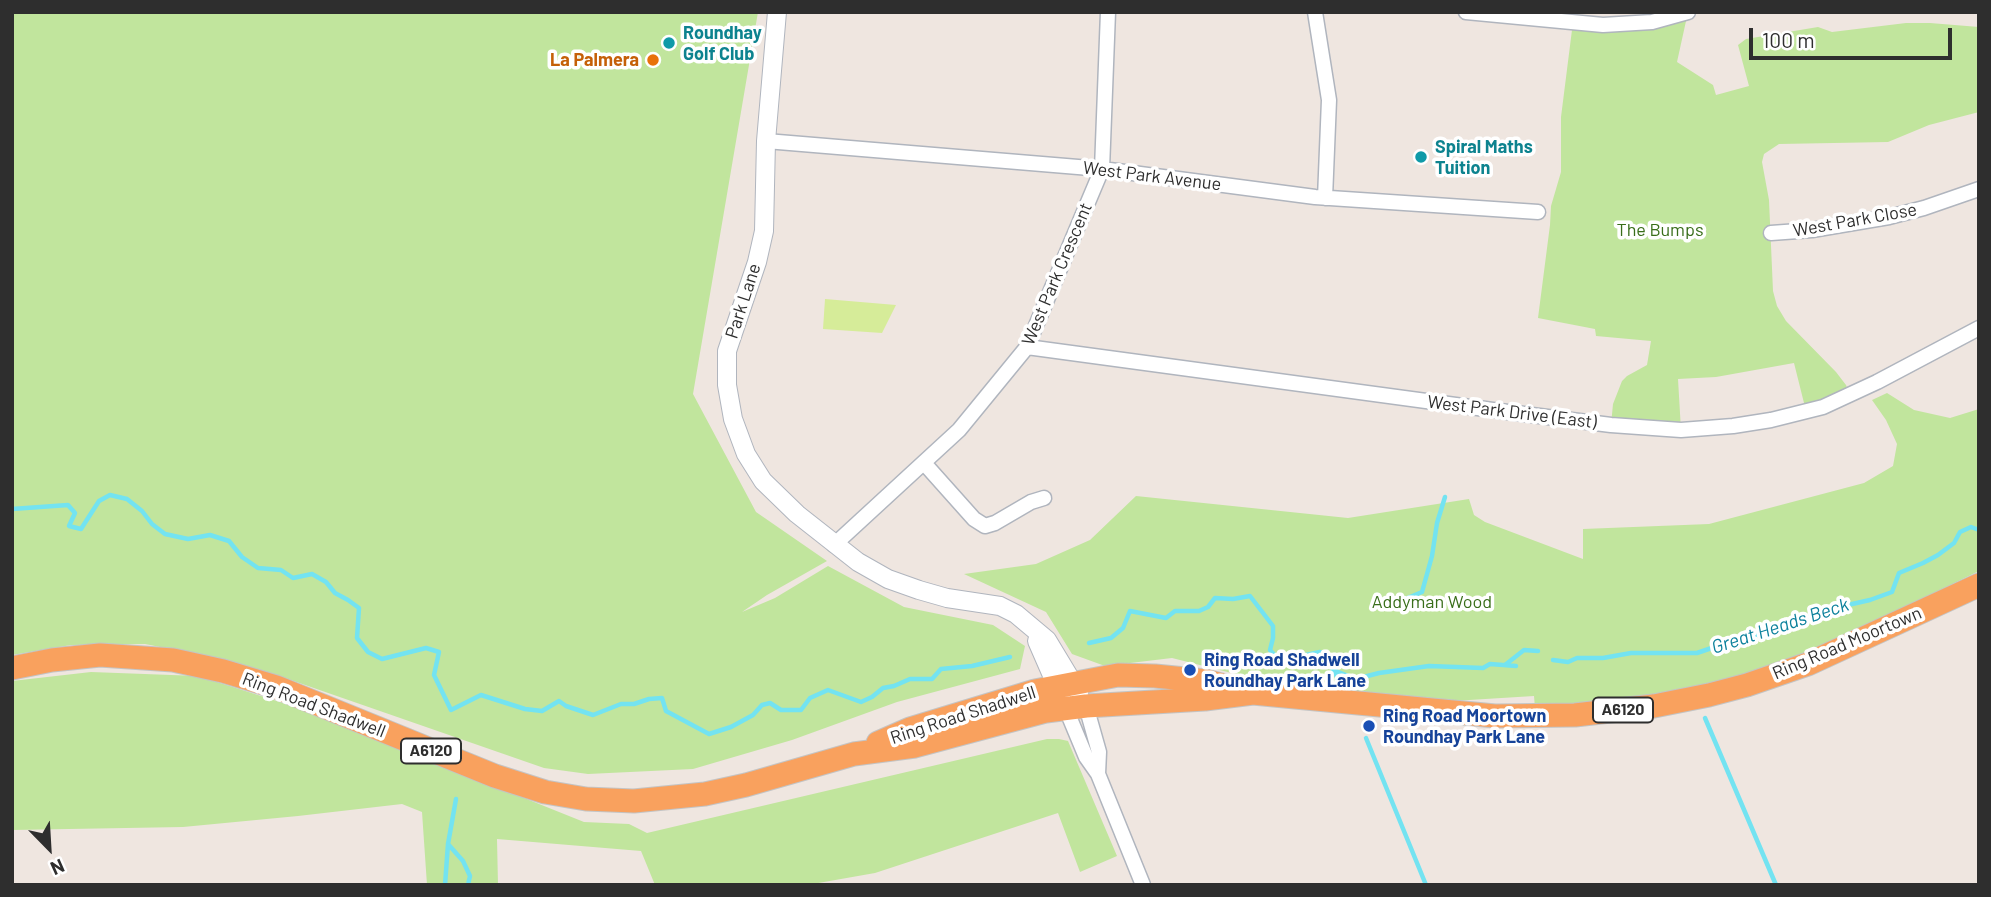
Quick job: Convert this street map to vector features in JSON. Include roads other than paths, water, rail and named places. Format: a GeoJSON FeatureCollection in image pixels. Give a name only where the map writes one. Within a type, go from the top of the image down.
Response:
{"type":"FeatureCollection","features":[{"type":"Feature","properties":{"kind":"highway","name":"Ring Road Moortown"},"geometry":{"type":"LineString","coordinates":[[1065,684],[1118,675],[1154,676],[1206,681],[1253,693],[1495,716],[1575,715],[1654,706],[1721,692],[1808,664],[1979,585]]}},
{"type":"Feature","properties":{"kind":"highway","name":"Ring Road Shadwell"},"geometry":{"type":"LineString","coordinates":[[12,668],[100,655],[173,660],[276,687],[495,776],[545,792],[586,799],[634,801],[705,794],[746,785],[854,754],[910,729],[970,710],[1065,684]]}},
{"type":"Feature","properties":{"kind":"highway","name":"Ring Road Moortown"},"geometry":{"type":"LineString","coordinates":[[1076,707],[1205,699],[1253,693]]}},
{"type":"Feature","properties":{"kind":"highway","name":"Ring Road Shadwell"},"geometry":{"type":"LineString","coordinates":[[854,754],[915,746],[1046,712],[1076,707]]}},
{"type":"Feature","properties":{"kind":"street","name":"Park Lane"},"geometry":{"type":"LineString","coordinates":[[777,12],[766,141],[764,231],[757,262],[727,351],[727,385],[733,419],[746,454],[763,481],[797,514],[858,562],[888,579],[947,598],[1000,606],[1016,614],[1047,640],[1076,707]]}},
{"type":"Feature","properties":{"kind":"street","name":"West Park Crescent"},"geometry":{"type":"LineString","coordinates":[[834,545],[959,430],[1027,348],[1102,169],[1108,12]]}},
{"type":"Feature","properties":{"kind":"street"},"geometry":{"type":"LineString","coordinates":[[1315,12],[1329,100],[1325,198]]}},
{"type":"Feature","properties":{"kind":"street"},"geometry":{"type":"LineString","coordinates":[[1466,12],[1652,22],[1688,12]]}},
{"type":"Feature","properties":{"kind":"street","name":"West Park Avenue"},"geometry":{"type":"LineString","coordinates":[[766,141],[1102,169],[1325,198],[1538,212]]}},
{"type":"Feature","properties":{"kind":"street","name":"West Park Close"},"geometry":{"type":"LineString","coordinates":[[1771,233],[1812,230],[1889,216],[1924,208],[1979,189]]}},
{"type":"Feature","properties":{"kind":"street","name":"West Park Drive (East)"},"geometry":{"type":"LineString","coordinates":[[1027,348],[1514,413],[1611,425],[1681,430],[1771,420],[1823,407],[1979,328]]}},
{"type":"Feature","properties":{"kind":"street"},"geometry":{"type":"LineString","coordinates":[[924,463],[974,519],[985,526],[1044,498]]}},
{"type":"Feature","properties":{"kind":"street"},"geometry":{"type":"LineString","coordinates":[[1076,707],[1086,757],[1098,774],[1143,885]]}},
{"type":"Feature","properties":{"kind":"waterway","name":"Great Heads Beck"},"geometry":{"type":"LineString","coordinates":[[12,509],[68,505],[75,513],[69,526],[81,529],[99,501],[110,495],[127,499],[165,534],[188,539],[210,535],[229,541],[242,557],[258,568],[281,570],[293,578],[312,574],[359,608],[357,638],[368,652],[382,659],[426,648],[439,652],[434,675],[451,710],[481,695],[525,709],[542,711],[559,701],[593,715],[621,704],[662,698],[666,711],[709,734],[731,727],[753,715],[762,705],[770,703],[781,710],[801,710],[810,698],[828,690],[861,702],[883,688],[910,679],[932,679],[941,669],[972,666],[1010,657]]}},
{"type":"Feature","properties":{"kind":"waterway","name":"Great Heads Beck"},"geometry":{"type":"LineString","coordinates":[[1391,605],[1422,592],[1445,497]]}},
{"type":"Feature","properties":{"kind":"waterway","name":"Great Heads Beck"},"geometry":{"type":"LineString","coordinates":[[1553,660],[1568,662],[1577,658],[1603,658],[1631,653],[1697,653],[1766,633],[1830,609],[1892,592],[1899,573],[1938,555],[1954,543],[1960,532],[1971,527],[1979,530]]}},
{"type":"Feature","properties":{"kind":"waterway","name":"Great Heads Beck"},"geometry":{"type":"LineString","coordinates":[[1089,643],[1111,638],[1123,628],[1130,611],[1166,618],[1175,611],[1199,611],[1208,607],[1215,598],[1250,596],[1273,626],[1270,650],[1278,659],[1292,658],[1301,661],[1306,655],[1320,652],[1326,655],[1333,670],[1356,679],[1429,666],[1516,666]]}},
{"type":"Feature","properties":{"kind":"waterway","name":"Great Heads Beck"},"geometry":{"type":"LineString","coordinates":[[1505,665],[1524,650],[1538,651]]}},
{"type":"Feature","properties":{"kind":"waterway"},"geometry":{"type":"LineString","coordinates":[[1335,673],[1345,693]]}},
{"type":"Feature","properties":{"kind":"waterway"},"geometry":{"type":"LineString","coordinates":[[1705,718],[1776,885]]}},
{"type":"Feature","properties":{"kind":"waterway"},"geometry":{"type":"LineString","coordinates":[[1366,738],[1426,885]]}},
{"type":"Feature","properties":{"kind":"waterway"},"geometry":{"type":"LineString","coordinates":[[445,885],[448,844],[456,799]]}},
{"type":"Feature","properties":{"kind":"waterway"},"geometry":{"type":"LineString","coordinates":[[448,844],[463,861],[470,876],[468,885]]}},
{"type":"Feature","properties":{"kind":"place","name":"Roundhay Golf Club"},"geometry":{"type":"Point","coordinates":[669,43]}},
{"type":"Feature","properties":{"kind":"place","name":"La Palmera"},"geometry":{"type":"Point","coordinates":[653,60]}},
{"type":"Feature","properties":{"kind":"place","name":"Spiral Maths Tuition"},"geometry":{"type":"Point","coordinates":[1421,157]}},
{"type":"Feature","properties":{"kind":"place","name":"Ring Road Shadwell Roundhay Park Lane"},"geometry":{"type":"Point","coordinates":[1190,670]}},
{"type":"Feature","properties":{"kind":"place","name":"Ring Road Moortown Roundhay Park Lane"},"geometry":{"type":"Point","coordinates":[1369,726]}},
{"type":"Feature","properties":{"kind":"park label","name":"The Bumps"},"geometry":{"type":"Point","coordinates":[1660,230]}},
{"type":"Feature","properties":{"kind":"park label","name":"Addyman Wood"},"geometry":{"type":"Point","coordinates":[1432,602]}}]}
